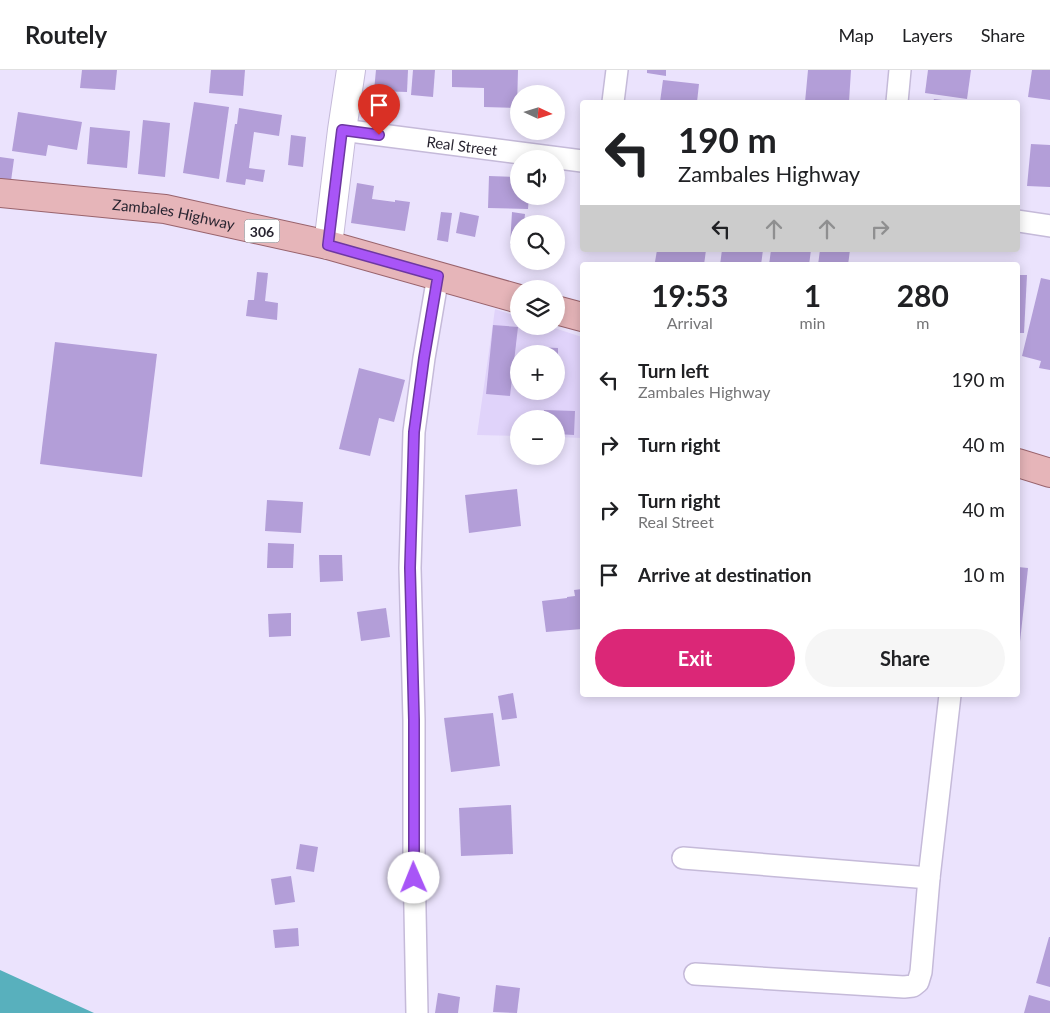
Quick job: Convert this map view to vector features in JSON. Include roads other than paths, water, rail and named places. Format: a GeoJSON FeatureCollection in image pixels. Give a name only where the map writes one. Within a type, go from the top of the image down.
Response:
{"type":"FeatureCollection","features":[{"type":"Feature","properties":{"kind":"main road","name":"Zambales Highway"},"geometry":{"type":"LineString","coordinates":[[0,193],[165,209],[328,245],[510,296]]}},
{"type":"Feature","properties":{"kind":"main road"},"geometry":{"type":"LineString","coordinates":[[565,312],[580,316]]}},
{"type":"Feature","properties":{"kind":"main road"},"geometry":{"type":"LineString","coordinates":[[1020,463],[1050,473]]}},
{"type":"Feature","properties":{"kind":"street"},"geometry":{"type":"LineString","coordinates":[[328,245],[351,70]]}},
{"type":"Feature","properties":{"kind":"street"},"geometry":{"type":"LineString","coordinates":[[613,100],[617,70]]}},
{"type":"Feature","properties":{"kind":"street"},"geometry":{"type":"LineString","coordinates":[[898,100],[900,70]]}},
{"type":"Feature","properties":{"kind":"street","name":"Real Street"},"geometry":{"type":"LineString","coordinates":[[342,130],[580,161]]}},
{"type":"Feature","properties":{"kind":"street"},"geometry":{"type":"LineString","coordinates":[[1020,221],[1050,226]]}},
{"type":"Feature","properties":{"kind":"street"},"geometry":{"type":"LineString","coordinates":[[417,1013],[414,720],[410,558],[414,432],[438,276]]}},
{"type":"Feature","properties":{"kind":"street"},"geometry":{"type":"LineString","coordinates":[[695,974],[904,987],[912,986],[918,982],[921,972],[929,878],[950,697]]}},
{"type":"Feature","properties":{"kind":"street"},"geometry":{"type":"LineString","coordinates":[[683,858],[929,878]]}},
{"type":"Feature","properties":{"kind":"water"},"geometry":{"type":"Polygon","coordinates":[[[0,970],[94,1013],[0,1013],[0,970]]]}}]}
